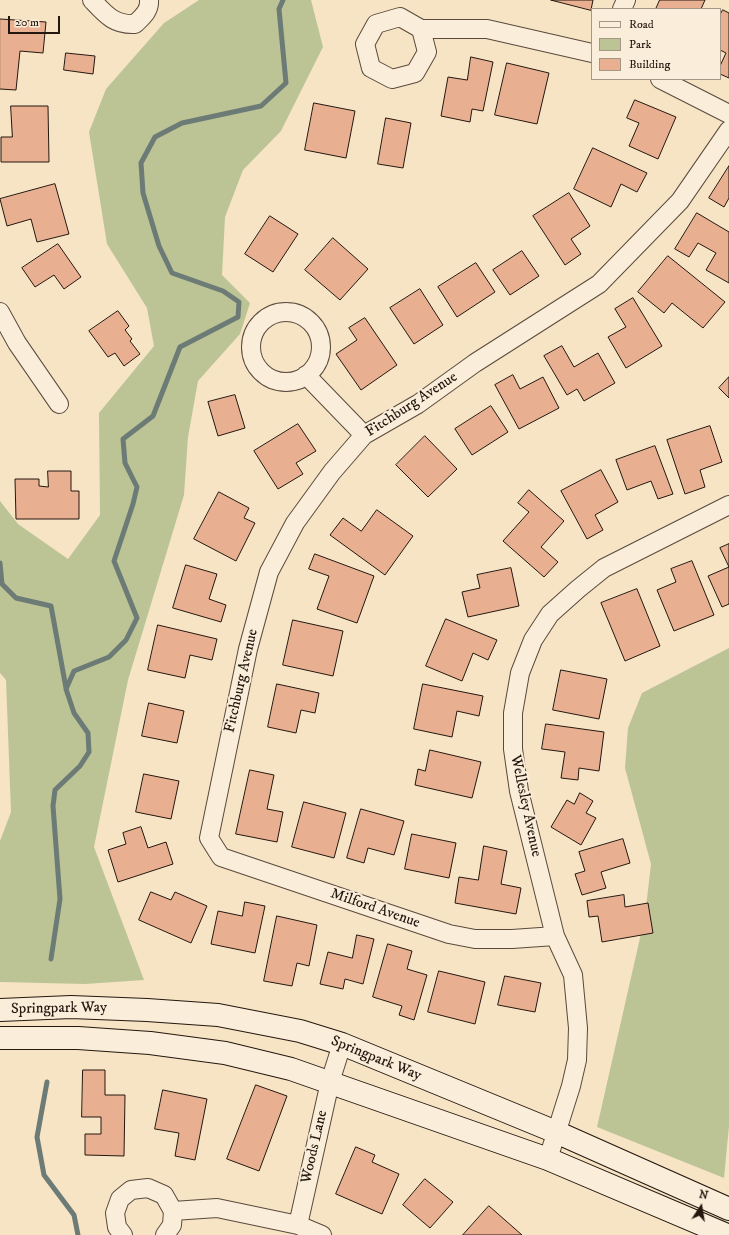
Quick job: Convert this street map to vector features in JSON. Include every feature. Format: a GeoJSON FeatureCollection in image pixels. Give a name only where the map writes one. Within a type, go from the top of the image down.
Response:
{"type":"FeatureCollection","features":[{"type":"Feature","properties":{"kind":"street"},"geometry":{"type":"LineString","coordinates":[[92,0],[109,18],[124,25],[135,24],[146,14],[150,3],[149,0]]}},
{"type":"Feature","properties":{"kind":"street"},"geometry":{"type":"LineString","coordinates":[[421,29],[487,29],[591,53]]}},
{"type":"Feature","properties":{"kind":"street"},"geometry":{"type":"LineString","coordinates":[[662,80],[729,114]]}},
{"type":"Feature","properties":{"kind":"street","name":"Fitchburg Avenue"},"geometry":{"type":"LineString","coordinates":[[209,838],[248,649],[269,572],[296,523],[332,472],[364,435],[418,404],[475,363],[599,284],[680,202],[729,130]]}},
{"type":"Feature","properties":{"kind":"street"},"geometry":{"type":"LineString","coordinates":[[0,312],[17,343],[60,404]]}},
{"type":"Feature","properties":{"kind":"street"},"geometry":{"type":"LineString","coordinates":[[306,375],[364,435]]}},
{"type":"Feature","properties":{"kind":"street","name":"Wellesley Avenue"},"geometry":{"type":"LineString","coordinates":[[548,1158],[572,1086],[577,1060],[578,1028],[573,974],[555,936],[519,792],[514,756],[513,713],[520,673],[533,640],[550,614],[578,588],[604,568],[729,505]]}},
{"type":"Feature","properties":{"kind":"street","name":"Milford Avenue"},"geometry":{"type":"LineString","coordinates":[[209,838],[221,857],[449,934],[474,939],[512,939],[555,936]]}},
{"type":"Feature","properties":{"kind":"street","name":"Springpark Way"},"geometry":{"type":"LineString","coordinates":[[0,1010],[72,1007],[147,1010],[218,1015],[300,1031],[342,1044],[556,1132],[729,1209]]}},
{"type":"Feature","properties":{"kind":"street","name":"Springpark Way"},"geometry":{"type":"LineString","coordinates":[[0,1038],[78,1038],[150,1043],[225,1054],[291,1069],[548,1158],[727,1235]]}},
{"type":"Feature","properties":{"kind":"street","name":"Woods Lane"},"geometry":{"type":"LineString","coordinates":[[298,1225],[330,1082],[342,1044]]}},
{"type":"Feature","properties":{"kind":"street"},"geometry":{"type":"LineString","coordinates":[[123,1235],[117,1227],[115,1213],[120,1200],[131,1190],[148,1188],[164,1195],[172,1211],[172,1225],[165,1235]]}},
{"type":"Feature","properties":{"kind":"street"},"geometry":{"type":"LineString","coordinates":[[172,1211],[217,1208],[298,1225],[322,1235]]}},
{"type":"Feature","properties":{"kind":"green space"},"geometry":{"type":"Polygon","coordinates":[[[199,0],[311,0],[323,47],[281,131],[243,170],[225,217],[222,275],[250,303],[240,334],[198,381],[188,437],[184,495],[128,680],[94,847],[144,980],[85,984],[0,982],[0,841],[11,812],[6,680],[0,673],[0,501],[18,524],[68,559],[100,515],[99,413],[154,346],[147,308],[107,244],[89,132],[106,89],[164,23],[199,0]]]}},
{"type":"Feature","properties":{"kind":"green space"},"geometry":{"type":"Polygon","coordinates":[[[729,648],[729,1126],[724,1178],[597,1127],[645,916],[651,864],[625,768],[628,728],[642,693],[729,648]]]}},
{"type":"Feature","properties":{"kind":"building"},"geometry":{"type":"Polygon","coordinates":[[[551,0],[593,0],[591,10],[551,0]]]}},
{"type":"Feature","properties":{"kind":"building"},"geometry":{"type":"Polygon","coordinates":[[[660,0],[705,0],[701,8],[656,8],[660,0]]]}},
{"type":"Feature","properties":{"kind":"building"},"geometry":{"type":"Polygon","coordinates":[[[723,10],[729,13],[729,78],[721,74],[721,64],[726,53],[721,50],[721,13],[723,10]]]}},
{"type":"Feature","properties":{"kind":"building"},"geometry":{"type":"Polygon","coordinates":[[[0,19],[46,22],[43,53],[20,51],[16,90],[0,89],[0,19]]]}},
{"type":"Feature","properties":{"kind":"building"},"geometry":{"type":"Polygon","coordinates":[[[66,53],[95,56],[93,74],[64,70],[66,53]]]}},
{"type":"Feature","properties":{"kind":"building"},"geometry":{"type":"Polygon","coordinates":[[[471,57],[493,62],[483,111],[472,109],[470,122],[441,116],[448,77],[467,80],[471,57]]]}},
{"type":"Feature","properties":{"kind":"building"},"geometry":{"type":"Polygon","coordinates":[[[507,63],[549,73],[537,124],[495,115],[507,63]]]}},
{"type":"Feature","properties":{"kind":"building"},"geometry":{"type":"Polygon","coordinates":[[[635,100],[676,117],[658,159],[629,146],[639,123],[627,118],[635,100]]]}},
{"type":"Feature","properties":{"kind":"building"},"geometry":{"type":"Polygon","coordinates":[[[314,103],[355,111],[346,158],[305,150],[314,103]]]}},
{"type":"Feature","properties":{"kind":"building"},"geometry":{"type":"Polygon","coordinates":[[[11,106],[48,106],[49,162],[1,162],[1,137],[12,137],[11,106]]]}},
{"type":"Feature","properties":{"kind":"building"},"geometry":{"type":"Polygon","coordinates":[[[386,118],[411,123],[403,168],[378,164],[386,118]]]}},
{"type":"Feature","properties":{"kind":"building"},"geometry":{"type":"Polygon","coordinates":[[[593,148],[647,173],[637,192],[621,184],[611,207],[574,189],[593,148]]]}},
{"type":"Feature","properties":{"kind":"building"},"geometry":{"type":"Polygon","coordinates":[[[729,166],[729,198],[724,207],[709,198],[729,166]]]}},
{"type":"Feature","properties":{"kind":"building"},"geometry":{"type":"Polygon","coordinates":[[[55,184],[69,234],[37,242],[31,219],[7,226],[0,199],[55,184]]]}},
{"type":"Feature","properties":{"kind":"building"},"geometry":{"type":"Polygon","coordinates":[[[569,193],[590,226],[571,239],[581,254],[565,265],[533,216],[569,193]]]}},
{"type":"Feature","properties":{"kind":"building"},"geometry":{"type":"Polygon","coordinates":[[[697,213],[729,232],[729,283],[706,270],[716,253],[698,243],[689,257],[675,249],[697,213]]]}},
{"type":"Feature","properties":{"kind":"building"},"geometry":{"type":"Polygon","coordinates":[[[270,216],[298,234],[273,272],[245,254],[270,216]]]}},
{"type":"Feature","properties":{"kind":"building"},"geometry":{"type":"Polygon","coordinates":[[[333,238],[368,269],[340,300],[305,270],[333,238]]]}},
{"type":"Feature","properties":{"kind":"building"},"geometry":{"type":"Polygon","coordinates":[[[58,244],[81,277],[64,289],[54,275],[35,287],[22,268],[58,244]]]}},
{"type":"Feature","properties":{"kind":"building"},"geometry":{"type":"Polygon","coordinates":[[[522,251],[539,276],[510,295],[493,270],[522,251]]]}},
{"type":"Feature","properties":{"kind":"building"},"geometry":{"type":"Polygon","coordinates":[[[668,256],[725,302],[703,328],[672,303],[664,313],[638,292],[668,256]]]}},
{"type":"Feature","properties":{"kind":"building"},"geometry":{"type":"Polygon","coordinates":[[[476,263],[495,292],[457,317],[438,287],[476,263]]]}},
{"type":"Feature","properties":{"kind":"building"},"geometry":{"type":"Polygon","coordinates":[[[420,289],[443,325],[414,344],[390,308],[420,289]]]}},
{"type":"Feature","properties":{"kind":"building"},"geometry":{"type":"Polygon","coordinates":[[[633,298],[662,346],[626,368],[608,337],[626,327],[615,309],[633,298]]]}},
{"type":"Feature","properties":{"kind":"building"},"geometry":{"type":"Polygon","coordinates":[[[118,311],[129,326],[125,330],[132,339],[130,341],[140,354],[124,366],[115,353],[108,357],[89,331],[118,311]]]}},
{"type":"Feature","properties":{"kind":"building"},"geometry":{"type":"Polygon","coordinates":[[[365,318],[397,365],[361,390],[336,354],[357,340],[349,328],[365,318]]]}},
{"type":"Feature","properties":{"kind":"building"},"geometry":{"type":"Polygon","coordinates":[[[562,346],[574,367],[598,353],[615,383],[584,401],[577,389],[567,395],[544,356],[562,346]]]}},
{"type":"Feature","properties":{"kind":"building"},"geometry":{"type":"Polygon","coordinates":[[[513,375],[520,389],[543,377],[559,408],[519,429],[495,385],[513,375]]]}},
{"type":"Feature","properties":{"kind":"building"},"geometry":{"type":"Polygon","coordinates":[[[729,377],[729,398],[719,388],[729,377]]]}},
{"type":"Feature","properties":{"kind":"building"},"geometry":{"type":"Polygon","coordinates":[[[235,395],[245,428],[218,436],[208,402],[235,395]]]}},
{"type":"Feature","properties":{"kind":"building"},"geometry":{"type":"Polygon","coordinates":[[[491,406],[508,432],[472,455],[455,429],[491,406]]]}},
{"type":"Feature","properties":{"kind":"building"},"geometry":{"type":"Polygon","coordinates":[[[298,424],[316,451],[296,463],[303,474],[278,489],[254,451],[298,424]]]}},
{"type":"Feature","properties":{"kind":"building"},"geometry":{"type":"Polygon","coordinates":[[[710,426],[722,462],[700,470],[705,487],[685,494],[667,440],[710,426]]]}},
{"type":"Feature","properties":{"kind":"building"},"geometry":{"type":"Polygon","coordinates":[[[425,436],[457,469],[428,497],[396,465],[425,436]]]}},
{"type":"Feature","properties":{"kind":"building"},"geometry":{"type":"Polygon","coordinates":[[[655,446],[673,494],[658,499],[651,481],[627,490],[616,460],[655,446]]]}},
{"type":"Feature","properties":{"kind":"building"},"geometry":{"type":"Polygon","coordinates":[[[601,470],[618,502],[595,515],[603,530],[587,539],[561,491],[601,470]]]}},
{"type":"Feature","properties":{"kind":"building"},"geometry":{"type":"Polygon","coordinates":[[[48,471],[71,471],[71,491],[79,491],[79,519],[16,519],[15,479],[39,479],[39,486],[48,487],[48,471]]]}},
{"type":"Feature","properties":{"kind":"building"},"geometry":{"type":"Polygon","coordinates":[[[529,490],[564,521],[541,547],[558,562],[544,577],[503,541],[529,512],[518,503],[529,490]]]}},
{"type":"Feature","properties":{"kind":"building"},"geometry":{"type":"Polygon","coordinates":[[[219,492],[249,508],[244,518],[255,523],[236,561],[194,539],[219,492]]]}},
{"type":"Feature","properties":{"kind":"building"},"geometry":{"type":"Polygon","coordinates":[[[377,510],[413,536],[385,575],[330,535],[343,518],[361,531],[377,510]]]}},
{"type":"Feature","properties":{"kind":"building"},"geometry":{"type":"Polygon","coordinates":[[[729,544],[729,567],[720,548],[729,544]]]}},
{"type":"Feature","properties":{"kind":"building"},"geometry":{"type":"Polygon","coordinates":[[[315,554],[374,576],[357,623],[317,609],[329,576],[309,569],[315,554]]]}},
{"type":"Feature","properties":{"kind":"building"},"geometry":{"type":"Polygon","coordinates":[[[692,561],[714,615],[674,631],[657,590],[676,582],[671,569],[692,561]]]}},
{"type":"Feature","properties":{"kind":"building"},"geometry":{"type":"Polygon","coordinates":[[[186,565],[217,574],[209,599],[226,605],[221,622],[173,608],[186,565]]]}},
{"type":"Feature","properties":{"kind":"building"},"geometry":{"type":"Polygon","coordinates":[[[729,567],[729,604],[722,607],[708,576],[729,567]]]}},
{"type":"Feature","properties":{"kind":"building"},"geometry":{"type":"Polygon","coordinates":[[[511,568],[519,606],[468,617],[462,592],[480,588],[477,575],[511,568]]]}},
{"type":"Feature","properties":{"kind":"building"},"geometry":{"type":"Polygon","coordinates":[[[637,589],[660,646],[625,661],[601,603],[637,589]]]}},
{"type":"Feature","properties":{"kind":"building"},"geometry":{"type":"Polygon","coordinates":[[[446,619],[497,640],[488,660],[473,653],[462,681],[426,666],[446,619]]]}},
{"type":"Feature","properties":{"kind":"building"},"geometry":{"type":"Polygon","coordinates":[[[293,620],[343,631],[333,676],[283,665],[293,620]]]}},
{"type":"Feature","properties":{"kind":"building"},"geometry":{"type":"Polygon","coordinates":[[[158,625],[217,639],[212,660],[190,655],[185,678],[148,670],[158,625]]]}},
{"type":"Feature","properties":{"kind":"building"},"geometry":{"type":"Polygon","coordinates":[[[561,670],[607,679],[599,719],[553,710],[561,670]]]}},
{"type":"Feature","properties":{"kind":"building"},"geometry":{"type":"Polygon","coordinates":[[[277,684],[319,693],[315,713],[301,710],[296,733],[268,727],[277,684]]]}},
{"type":"Feature","properties":{"kind":"building"},"geometry":{"type":"Polygon","coordinates":[[[423,684],[483,696],[479,716],[457,711],[452,737],[414,729],[423,684]]]}},
{"type":"Feature","properties":{"kind":"building"},"geometry":{"type":"Polygon","coordinates":[[[149,703],[184,711],[177,743],[142,736],[149,703]]]}},
{"type":"Feature","properties":{"kind":"building"},"geometry":{"type":"Polygon","coordinates":[[[546,724],[604,732],[599,771],[579,768],[578,780],[561,778],[565,752],[542,749],[546,724]]]}},
{"type":"Feature","properties":{"kind":"building"},"geometry":{"type":"Polygon","coordinates":[[[430,750],[481,762],[472,798],[415,785],[418,769],[425,771],[430,750]]]}},
{"type":"Feature","properties":{"kind":"building"},"geometry":{"type":"Polygon","coordinates":[[[250,770],[274,775],[267,809],[283,812],[277,842],[236,834],[250,770]]]}},
{"type":"Feature","properties":{"kind":"building"},"geometry":{"type":"Polygon","coordinates":[[[144,774],[179,781],[171,819],[136,812],[144,774]]]}},
{"type":"Feature","properties":{"kind":"building"},"geometry":{"type":"Polygon","coordinates":[[[580,793],[593,801],[586,813],[596,818],[581,845],[551,827],[567,800],[574,804],[580,793]]]}},
{"type":"Feature","properties":{"kind":"building"},"geometry":{"type":"Polygon","coordinates":[[[304,802],[346,813],[334,858],[292,847],[304,802]]]}},
{"type":"Feature","properties":{"kind":"building"},"geometry":{"type":"Polygon","coordinates":[[[361,809],[404,821],[394,855],[368,848],[364,863],[347,858],[361,809]]]}},
{"type":"Feature","properties":{"kind":"building"},"geometry":{"type":"Polygon","coordinates":[[[141,827],[148,848],[166,842],[173,864],[118,882],[108,850],[126,844],[123,833],[141,827]]]}},
{"type":"Feature","properties":{"kind":"building"},"geometry":{"type":"Polygon","coordinates":[[[412,834],[456,843],[449,878],[405,869],[412,834]]]}},
{"type":"Feature","properties":{"kind":"building"},"geometry":{"type":"Polygon","coordinates":[[[623,839],[630,863],[601,872],[606,888],[582,895],[575,874],[585,871],[579,852],[623,839]]]}},
{"type":"Feature","properties":{"kind":"building"},"geometry":{"type":"Polygon","coordinates":[[[484,846],[507,851],[501,884],[521,888],[516,914],[455,903],[459,877],[478,880],[484,846]]]}},
{"type":"Feature","properties":{"kind":"building"},"geometry":{"type":"Polygon","coordinates":[[[151,892],[171,900],[175,892],[207,906],[191,943],[139,920],[151,892]]]}},
{"type":"Feature","properties":{"kind":"building"},"geometry":{"type":"Polygon","coordinates":[[[624,895],[625,907],[648,903],[653,933],[602,942],[598,916],[589,917],[587,901],[624,895]]]}},
{"type":"Feature","properties":{"kind":"building"},"geometry":{"type":"Polygon","coordinates":[[[245,902],[265,906],[255,953],[211,944],[218,911],[242,916],[245,902]]]}},
{"type":"Feature","properties":{"kind":"building"},"geometry":{"type":"Polygon","coordinates":[[[277,916],[317,925],[309,966],[297,963],[292,986],[264,981],[277,916]]]}},
{"type":"Feature","properties":{"kind":"building"},"geometry":{"type":"Polygon","coordinates":[[[357,935],[374,939],[363,984],[345,979],[343,989],[320,984],[328,952],[352,958],[357,935]]]}},
{"type":"Feature","properties":{"kind":"building"},"geometry":{"type":"Polygon","coordinates":[[[388,944],[412,951],[407,969],[427,975],[414,1020],[399,1015],[402,1006],[373,997],[388,944]]]}},
{"type":"Feature","properties":{"kind":"building"},"geometry":{"type":"Polygon","coordinates":[[[439,971],[485,982],[475,1024],[428,1012],[439,971]]]}},
{"type":"Feature","properties":{"kind":"building"},"geometry":{"type":"Polygon","coordinates":[[[505,976],[541,983],[535,1012],[498,1005],[505,976]]]}},
{"type":"Feature","properties":{"kind":"building"},"geometry":{"type":"Polygon","coordinates":[[[83,1070],[105,1070],[105,1095],[125,1095],[124,1156],[85,1155],[85,1134],[101,1134],[101,1117],[82,1117],[83,1070]]]}},
{"type":"Feature","properties":{"kind":"building"},"geometry":{"type":"Polygon","coordinates":[[[256,1085],[287,1096],[259,1171],[227,1159],[256,1085]]]}},
{"type":"Feature","properties":{"kind":"building"},"geometry":{"type":"Polygon","coordinates":[[[163,1090],[207,1099],[195,1160],[175,1156],[179,1133],[155,1129],[163,1090]]]}},
{"type":"Feature","properties":{"kind":"building"},"geometry":{"type":"Polygon","coordinates":[[[356,1147],[375,1155],[372,1162],[399,1174],[382,1214],[336,1194],[356,1147]]]}},
{"type":"Feature","properties":{"kind":"building"},"geometry":{"type":"Polygon","coordinates":[[[425,1179],[453,1202],[430,1228],[403,1205],[425,1179]]]}},
{"type":"Feature","properties":{"kind":"building"},"geometry":{"type":"Polygon","coordinates":[[[489,1206],[522,1235],[463,1235],[489,1206]]]}},
{"type":"Feature","properties":{"kind":"waterway"},"geometry":{"type":"LineString","coordinates":[[51,959],[60,899],[53,806],[55,790],[80,766],[89,752],[88,733],[74,713],[66,689],[74,671],[109,657],[126,640],[137,618],[114,561],[133,504],[137,487],[125,463],[123,439],[153,416],[180,347],[238,317],[239,302],[223,291],[172,273],[159,246],[143,193],[141,163],[155,137],[182,123],[261,106],[286,83],[279,9],[283,0]]}},
{"type":"Feature","properties":{"kind":"waterway"},"geometry":{"type":"LineString","coordinates":[[0,563],[2,584],[16,598],[51,606],[66,688]]}},
{"type":"Feature","properties":{"kind":"waterway"},"geometry":{"type":"LineString","coordinates":[[47,1082],[37,1137],[44,1175],[74,1215],[78,1235]]}}]}
